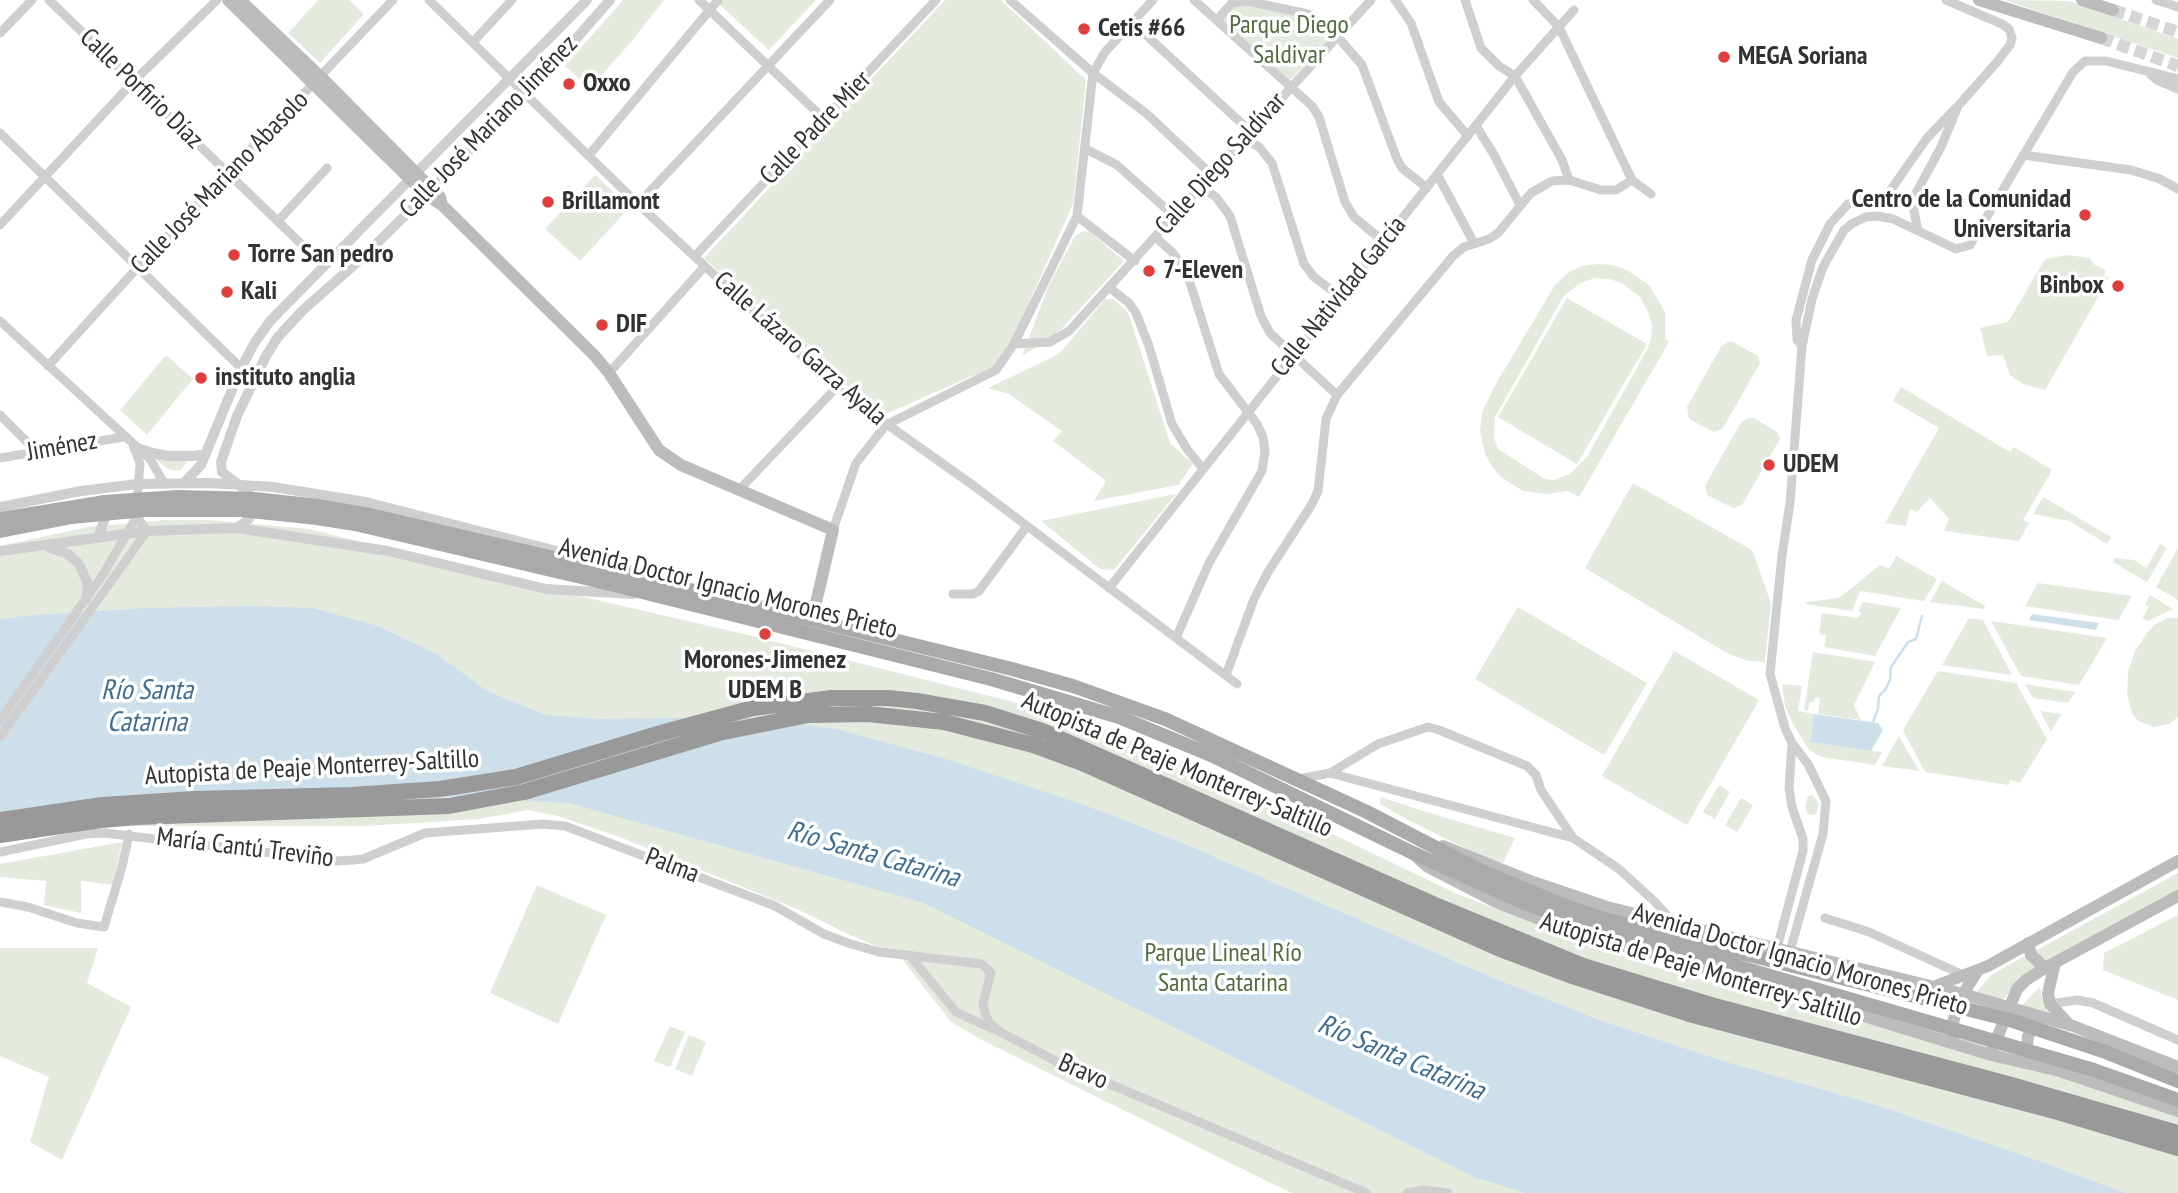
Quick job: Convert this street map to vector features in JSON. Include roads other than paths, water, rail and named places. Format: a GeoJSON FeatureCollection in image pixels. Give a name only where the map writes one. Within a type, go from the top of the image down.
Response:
{"type":"FeatureCollection","features":[{"type":"Feature","properties":{"kind":"highway","name":"Autopista de Peaje Monterrey-Saltillo"},"geometry":{"type":"LineString","coordinates":[[0,820],[102,805],[440,789],[516,777],[753,708],[832,698],[917,701],[985,713],[1045,732],[1442,908],[1583,966],[2178,1133]]}},
{"type":"Feature","properties":{"kind":"highway","name":"Autopista de Peaje Monterrey-Saltillo"},"geometry":{"type":"LineString","coordinates":[[0,835],[137,817],[449,806],[523,792],[719,733],[808,715],[868,714],[944,722],[1033,745],[1082,763],[1455,930],[1572,976],[1689,1014],[2058,1112],[2178,1148]]}},
{"type":"Feature","properties":{"kind":"main road"},"geometry":{"type":"LineString","coordinates":[[228,0],[317,81]]}},
{"type":"Feature","properties":{"kind":"main road"},"geometry":{"type":"LineString","coordinates":[[240,0],[317,81],[429,192],[440,197],[442,205],[586,347],[609,373],[659,450],[675,462],[738,491],[833,530],[812,620]]}},
{"type":"Feature","properties":{"kind":"main road"},"geometry":{"type":"LineString","coordinates":[[1979,0],[2101,38]]}},
{"type":"Feature","properties":{"kind":"main road"},"geometry":{"type":"LineString","coordinates":[[2081,0],[2113,10]]}},
{"type":"Feature","properties":{"kind":"main road","name":"Avenida Doctor Ignacio Morones Prieto"},"geometry":{"type":"LineString","coordinates":[[0,520],[105,502],[177,497],[255,499],[318,506],[370,515],[600,575],[656,594],[991,679],[1100,710],[1211,755],[1413,853],[1434,871],[1498,903],[1550,924],[1691,963],[1953,1044],[2107,1086],[2178,1111]]}},
{"type":"Feature","properties":{"kind":"main road","name":"Avenida Doctor Ignacio Morones Prieto"},"geometry":{"type":"LineString","coordinates":[[0,530],[72,517],[144,510],[195,508],[266,511],[355,524],[600,575],[670,585],[812,620],[1073,686],[1165,719],[1298,779],[1416,837],[1462,852],[1568,895],[1675,924],[1963,994],[2073,1026],[2178,1067]]}},
{"type":"Feature","properties":{"kind":"main road","name":"Avenida Doctor Ignacio Morones Prieto"},"geometry":{"type":"LineString","coordinates":[[1416,837],[1441,858],[1527,904],[1580,923],[1704,956],[2095,1070],[2178,1100]]}},
{"type":"Feature","properties":{"kind":"main road","name":"Avenida Doctor Ignacio Morones Prieto"},"geometry":{"type":"LineString","coordinates":[[1413,853],[1441,858],[1601,918],[2010,1020],[2103,1051],[2178,1081]]}},
{"type":"Feature","properties":{"kind":"main road"},"geometry":{"type":"LineString","coordinates":[[1933,986],[1978,970],[2178,861]]}},
{"type":"Feature","properties":{"kind":"main road"},"geometry":{"type":"LineString","coordinates":[[1991,1055],[2017,989],[2050,965],[2178,896]]}},
{"type":"Feature","properties":{"kind":"main road"},"geometry":{"type":"LineString","coordinates":[[2028,943],[2031,955],[2050,965]]}},
{"type":"Feature","properties":{"kind":"main road"},"geometry":{"type":"LineString","coordinates":[[2050,965],[2050,1004],[2061,1018],[2073,1026]]}},
{"type":"Feature","properties":{"kind":"main road"},"geometry":{"type":"LineString","coordinates":[[1953,1044],[1953,1023],[1963,994],[1978,970]]}},
{"type":"Feature","properties":{"kind":"main road"},"geometry":{"type":"LineString","coordinates":[[1905,1029],[1915,1007],[1914,982]]}},
{"type":"Feature","properties":{"kind":"main road"},"geometry":{"type":"LineString","coordinates":[[2039,1067],[2027,1047],[2028,1036],[2044,1017]]}},
{"type":"Feature","properties":{"kind":"main road"},"geometry":{"type":"LineString","coordinates":[[2151,1101],[2178,1119]]}},
{"type":"Feature","properties":{"kind":"street"},"geometry":{"type":"LineString","coordinates":[[0,33],[32,0]]}},
{"type":"Feature","properties":{"kind":"street","name":"Calle Porfirio Díaz"},"geometry":{"type":"LineString","coordinates":[[50,0],[324,265]]}},
{"type":"Feature","properties":{"kind":"street"},"geometry":{"type":"LineString","coordinates":[[0,225],[134,81],[217,0]]}},
{"type":"Feature","properties":{"kind":"street","name":"Calle José Mariano Abasolo"},"geometry":{"type":"LineString","coordinates":[[48,366],[138,267],[393,0]]}},
{"type":"Feature","properties":{"kind":"street","name":"Calle Lázaro Garza Ayala"},"geometry":{"type":"LineString","coordinates":[[429,0],[639,204],[836,388],[1027,526],[1237,684]]}},
{"type":"Feature","properties":{"kind":"street"},"geometry":{"type":"LineString","coordinates":[[472,41],[512,0]]}},
{"type":"Feature","properties":{"kind":"street","name":"Calle José Mariano Jiménez"},"geometry":{"type":"LineString","coordinates":[[184,482],[194,474],[206,454],[241,368],[271,320],[587,0]]}},
{"type":"Feature","properties":{"kind":"street","name":"Calle José Mariano Jiménez"},"geometry":{"type":"LineString","coordinates":[[237,528],[250,519],[255,506],[251,495],[222,472],[221,461],[237,416],[265,356],[278,337],[303,310],[362,258],[429,192],[526,93],[610,0]]}},
{"type":"Feature","properties":{"kind":"street"},"geometry":{"type":"LineString","coordinates":[[699,0],[824,118]]}},
{"type":"Feature","properties":{"kind":"street"},"geometry":{"type":"LineString","coordinates":[[589,155],[718,0]]}},
{"type":"Feature","properties":{"kind":"street"},"geometry":{"type":"LineString","coordinates":[[639,204],[830,0]]}},
{"type":"Feature","properties":{"kind":"street","name":"Calle Padre Mier"},"geometry":{"type":"LineString","coordinates":[[695,256],[936,0]]}},
{"type":"Feature","properties":{"kind":"street"},"geometry":{"type":"LineString","coordinates":[[1010,0],[1093,73],[1147,114],[1211,174]]}},
{"type":"Feature","properties":{"kind":"street"},"geometry":{"type":"LineString","coordinates":[[833,530],[856,463],[886,425],[996,370],[1014,344],[1077,216],[1093,73],[1105,52],[1153,0]]}},
{"type":"Feature","properties":{"kind":"street"},"geometry":{"type":"LineString","coordinates":[[1194,0],[1312,106],[1319,117],[1345,202],[1354,217],[1384,242]]}},
{"type":"Feature","properties":{"kind":"street","name":"Calle Diego Saldívar"},"geometry":{"type":"LineString","coordinates":[[1014,344],[1051,342],[1060,338],[1135,261],[1173,215],[1371,0]]}},
{"type":"Feature","properties":{"kind":"street"},"geometry":{"type":"LineString","coordinates":[[1395,0],[1411,23],[1439,102],[1468,136]]}},
{"type":"Feature","properties":{"kind":"street"},"geometry":{"type":"LineString","coordinates":[[1465,0],[1481,47],[1499,66],[1515,76],[1562,160],[1569,180]]}},
{"type":"Feature","properties":{"kind":"street"},"geometry":{"type":"LineString","coordinates":[[1533,0],[1559,27],[1632,180],[1651,194]]}},
{"type":"Feature","properties":{"kind":"street"},"geometry":{"type":"LineString","coordinates":[[1802,346],[1797,340],[1796,320],[1812,260],[1830,224],[1848,204],[1868,197],[1885,196],[1927,138],[2010,45],[2012,38],[2009,29],[2002,23],[1946,0]]}},
{"type":"Feature","properties":{"kind":"street"},"geometry":{"type":"LineString","coordinates":[[2156,0],[2178,7]]}},
{"type":"Feature","properties":{"kind":"street"},"geometry":{"type":"LineString","coordinates":[[1217,20],[1233,4],[1247,1],[1308,14],[1337,36],[1362,65],[1402,168],[1427,188]]}},
{"type":"Feature","properties":{"kind":"street","name":"Calle Natividad García"},"geometry":{"type":"LineString","coordinates":[[1109,588],[1515,76],[1574,10]]}},
{"type":"Feature","properties":{"kind":"street"},"geometry":{"type":"LineString","coordinates":[[1133,23],[1248,135],[1272,163],[1304,264],[1314,277],[1339,296]]}},
{"type":"Feature","properties":{"kind":"street"},"geometry":{"type":"LineString","coordinates":[[1784,950],[1823,834],[1826,801],[1808,764],[1792,743],[1778,710],[1770,674],[1790,503],[1802,346],[1812,299],[1823,267],[1844,230],[1866,216],[1893,219],[1947,247],[1963,249],[1970,246],[2078,65],[2085,61],[2106,61],[2178,79]]}},
{"type":"Feature","properties":{"kind":"street"},"geometry":{"type":"LineString","coordinates":[[2149,72],[2157,80],[2178,89]]}},
{"type":"Feature","properties":{"kind":"street"},"geometry":{"type":"LineString","coordinates":[[1918,231],[1913,206],[1915,195],[1941,147],[1958,106]]}},
{"type":"Feature","properties":{"kind":"street"},"geometry":{"type":"LineString","coordinates":[[1476,126],[1520,205]]}},
{"type":"Feature","properties":{"kind":"street"},"geometry":{"type":"LineString","coordinates":[[0,133],[241,368]]}},
{"type":"Feature","properties":{"kind":"street"},"geometry":{"type":"LineString","coordinates":[[1086,149],[1117,164],[1173,215]]}},
{"type":"Feature","properties":{"kind":"street"},"geometry":{"type":"LineString","coordinates":[[2023,155],[2131,170],[2160,179],[2178,189]]}},
{"type":"Feature","properties":{"kind":"street"},"geometry":{"type":"LineString","coordinates":[[278,221],[327,168]]}},
{"type":"Feature","properties":{"kind":"street"},"geometry":{"type":"LineString","coordinates":[[1437,174],[1474,243]]}},
{"type":"Feature","properties":{"kind":"street"},"geometry":{"type":"LineString","coordinates":[[1226,676],[1259,590],[1318,491],[1326,419],[1337,395],[1453,256],[1498,233],[1531,192],[1544,184],[1569,180],[1601,190],[1616,190],[1632,180]]}},
{"type":"Feature","properties":{"kind":"street"},"geometry":{"type":"LineString","coordinates":[[1200,187],[1224,206],[1230,216],[1265,325],[1337,395]]}},
{"type":"Feature","properties":{"kind":"street"},"geometry":{"type":"LineString","coordinates":[[1077,216],[1135,261]]}},
{"type":"Feature","properties":{"kind":"street"},"geometry":{"type":"LineString","coordinates":[[1155,237],[1186,270],[1219,374],[1248,410],[1263,437],[1265,451],[1262,471],[1209,563],[1176,638]]}},
{"type":"Feature","properties":{"kind":"street"},"geometry":{"type":"LineString","coordinates":[[609,373],[705,266]]}},
{"type":"Feature","properties":{"kind":"street"},"geometry":{"type":"LineString","coordinates":[[1110,288],[1129,303],[1136,313],[1149,346],[1172,424],[1203,469]]}},
{"type":"Feature","properties":{"kind":"street"},"geometry":{"type":"LineString","coordinates":[[0,321],[150,459],[164,483]]}},
{"type":"Feature","properties":{"kind":"street"},"geometry":{"type":"LineString","coordinates":[[738,491],[836,388]]}},
{"type":"Feature","properties":{"kind":"street"},"geometry":{"type":"LineString","coordinates":[[0,415],[36,451]]}},
{"type":"Feature","properties":{"kind":"street","name":"Jiménez"},"geometry":{"type":"LineString","coordinates":[[0,458],[123,437]]}},
{"type":"Feature","properties":{"kind":"street"},"geometry":{"type":"LineString","coordinates":[[135,447],[168,456],[206,454]]}},
{"type":"Feature","properties":{"kind":"street"},"geometry":{"type":"LineString","coordinates":[[0,737],[88,602],[128,534],[136,515],[141,464],[135,447]]}},
{"type":"Feature","properties":{"kind":"street","name":"Avenida Doctor Ignacio Morones Prieto"},"geometry":{"type":"LineString","coordinates":[[0,507],[81,491],[137,484],[184,482],[315,492],[632,569],[670,585]]}},
{"type":"Feature","properties":{"kind":"street"},"geometry":{"type":"LineString","coordinates":[[81,491],[98,504],[102,512],[102,530],[98,538]]}},
{"type":"Feature","properties":{"kind":"street"},"geometry":{"type":"LineString","coordinates":[[303,536],[290,529],[286,515],[293,502],[315,492]]}},
{"type":"Feature","properties":{"kind":"street"},"geometry":{"type":"LineString","coordinates":[[136,515],[147,531]]}},
{"type":"Feature","properties":{"kind":"street"},"geometry":{"type":"LineString","coordinates":[[953,594],[979,592],[1027,526]]}},
{"type":"Feature","properties":{"kind":"street"},"geometry":{"type":"LineString","coordinates":[[0,551],[177,528],[237,528],[387,551],[547,589],[656,594]]}},
{"type":"Feature","properties":{"kind":"street"},"geometry":{"type":"LineString","coordinates":[[0,720],[88,602],[147,531]]}},
{"type":"Feature","properties":{"kind":"street"},"geometry":{"type":"LineString","coordinates":[[38,546],[62,551],[74,559],[86,577],[88,602]]}},
{"type":"Feature","properties":{"kind":"street"},"geometry":{"type":"LineString","coordinates":[[1298,779],[1330,773],[1378,744],[1428,727],[1435,728],[1527,766],[1536,775],[1541,790],[1573,838]]}},
{"type":"Feature","properties":{"kind":"street"},"geometry":{"type":"LineString","coordinates":[[1784,950],[1803,839],[1792,807],[1789,788],[1792,743]]}},
{"type":"Feature","properties":{"kind":"street"},"geometry":{"type":"LineString","coordinates":[[1330,773],[1573,838],[1619,869],[1675,924]]}},
{"type":"Feature","properties":{"kind":"street","name":"Palma"},"geometry":{"type":"LineString","coordinates":[[486,828],[555,824],[575,828],[775,906],[848,943],[911,957]]}},
{"type":"Feature","properties":{"kind":"street","name":"María Cantú Treviño"},"geometry":{"type":"LineString","coordinates":[[0,852],[86,834],[129,834],[337,861],[363,859],[425,833],[486,828]]}},
{"type":"Feature","properties":{"kind":"street"},"geometry":{"type":"LineString","coordinates":[[0,902],[28,907],[77,923],[104,927],[129,834]]}},
{"type":"Feature","properties":{"kind":"street"},"geometry":{"type":"LineString","coordinates":[[1825,918],[1878,936],[1961,974]]}},
{"type":"Feature","properties":{"kind":"street"},"geometry":{"type":"LineString","coordinates":[[911,957],[977,963],[987,968],[991,973],[983,1003],[985,1013],[989,1022],[1000,1032]]}},
{"type":"Feature","properties":{"kind":"street","name":"Bravo"},"geometry":{"type":"LineString","coordinates":[[911,957],[956,1012],[1058,1062],[1366,1193]]}},
{"type":"Feature","properties":{"kind":"street"},"geometry":{"type":"LineString","coordinates":[[2050,1004],[2077,1000],[2093,1003],[2178,1040]]}},
{"type":"Feature","properties":{"kind":"street"},"geometry":{"type":"LineString","coordinates":[[1407,1193],[1423,1189],[1448,1193]]}},
{"type":"Feature","properties":{"kind":"water","name":"Río Santa Catarina"},"geometry":{"type":"Polygon","coordinates":[[[145,608],[313,608],[378,626],[438,655],[487,691],[546,715],[598,719],[745,717],[836,729],[946,759],[1084,805],[1178,841],[1493,978],[1599,1020],[1720,1060],[1879,1106],[2125,1193],[1525,1193],[1474,1177],[924,903],[569,803],[371,792],[0,815],[0,620],[145,608]]]}},
{"type":"Feature","properties":{"kind":"water"},"geometry":{"type":"Polygon","coordinates":[[[2032,614],[2099,623],[2096,630],[2029,620],[2032,614]]]}},
{"type":"Feature","properties":{"kind":"water"},"geometry":{"type":"Polygon","coordinates":[[[1814,714],[1878,723],[1883,730],[1871,751],[1810,742],[1814,714]]]}},
{"type":"Feature","properties":{"kind":"waterway"},"geometry":{"type":"LineString","coordinates":[[1873,722],[1879,696],[1890,680],[1891,667],[1908,642],[1916,639],[1922,616]]}},
{"type":"Feature","properties":{"kind":"tunnel"},"geometry":{"type":"LineString","coordinates":[[2113,10],[2178,32]]}},
{"type":"Feature","properties":{"kind":"tunnel"},"geometry":{"type":"LineString","coordinates":[[2101,38],[2178,66]]}},
{"type":"Feature","properties":{"kind":"place","name":"Cetis #66"},"geometry":{"type":"Point","coordinates":[1084,29]}},
{"type":"Feature","properties":{"kind":"place","name":"MEGA Soriana"},"geometry":{"type":"Point","coordinates":[1724,57]}},
{"type":"Feature","properties":{"kind":"place","name":"Oxxo"},"geometry":{"type":"Point","coordinates":[569,84]}},
{"type":"Feature","properties":{"kind":"place","name":"Brillamont"},"geometry":{"type":"Point","coordinates":[548,202]}},
{"type":"Feature","properties":{"kind":"place","name":"Centro de la Comunidad Universitaria"},"geometry":{"type":"Point","coordinates":[2085,215]}},
{"type":"Feature","properties":{"kind":"place","name":"Torre San pedro"},"geometry":{"type":"Point","coordinates":[234,255]}},
{"type":"Feature","properties":{"kind":"place","name":"7-Eleven"},"geometry":{"type":"Point","coordinates":[1149,271]}},
{"type":"Feature","properties":{"kind":"place","name":"Binbox"},"geometry":{"type":"Point","coordinates":[2118,286]}},
{"type":"Feature","properties":{"kind":"place","name":"Kali"},"geometry":{"type":"Point","coordinates":[227,292]}},
{"type":"Feature","properties":{"kind":"place","name":"DIF"},"geometry":{"type":"Point","coordinates":[602,325]}},
{"type":"Feature","properties":{"kind":"place","name":"instituto anglia"},"geometry":{"type":"Point","coordinates":[201,378]}},
{"type":"Feature","properties":{"kind":"place","name":"UDEM"},"geometry":{"type":"Point","coordinates":[1769,465]}},
{"type":"Feature","properties":{"kind":"place","name":"Morones-Jimenez UDEM B"},"geometry":{"type":"Point","coordinates":[765,634]}},
{"type":"Feature","properties":{"kind":"park label","name":"Parque Diego Saldivar"},"geometry":{"type":"Point","coordinates":[1289,41]}},
{"type":"Feature","properties":{"kind":"park label","name":"Parque Lineal Río Santa Catarina"},"geometry":{"type":"Point","coordinates":[1223,969]}}]}
